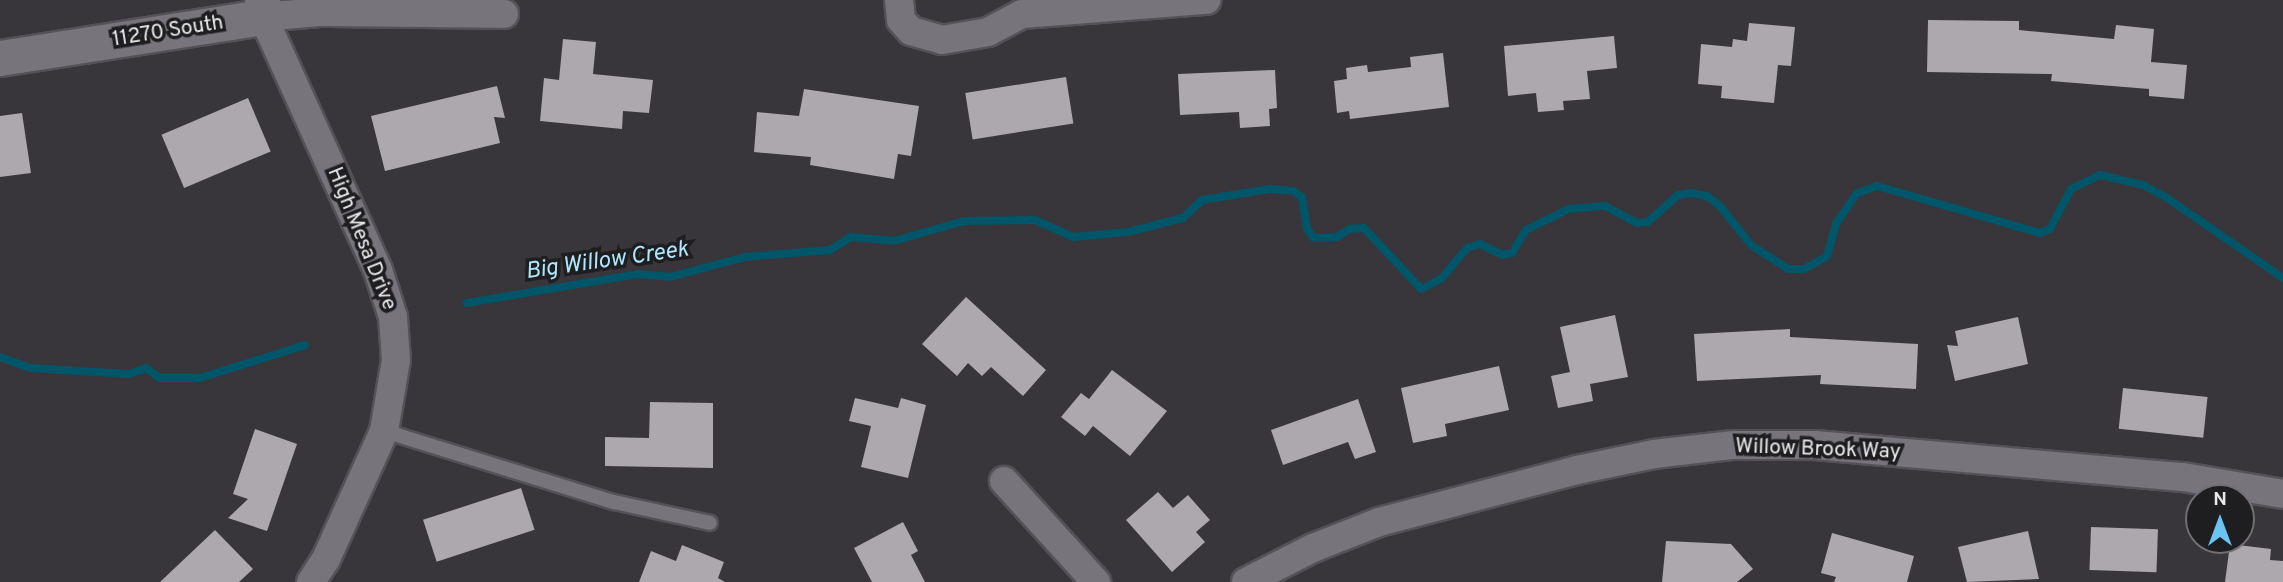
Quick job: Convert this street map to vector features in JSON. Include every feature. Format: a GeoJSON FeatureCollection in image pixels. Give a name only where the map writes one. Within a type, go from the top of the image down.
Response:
{"type":"FeatureCollection","features":[{"type":"Feature","properties":{"kind":"street"},"geometry":{"type":"LineString","coordinates":[[899,0],[901,20],[911,31],[942,40],[988,32],[1014,7],[1206,0]]}},
{"type":"Feature","properties":{"kind":"street","name":"11270 South"},"geometry":{"type":"LineString","coordinates":[[0,58],[263,8],[319,12],[504,14]]}},
{"type":"Feature","properties":{"kind":"street","name":"High Mesa Drive"},"geometry":{"type":"LineString","coordinates":[[263,8],[378,270],[393,317],[396,360],[384,431],[326,559],[311,582]]}},
{"type":"Feature","properties":{"kind":"street","name":"Willow Brook Way"},"geometry":{"type":"LineString","coordinates":[[1246,582],[1313,548],[1379,522],[1577,470],[1654,454],[1733,445],[1815,445],[2156,475],[2283,494]]}},
{"type":"Feature","properties":{"kind":"street"},"geometry":{"type":"LineString","coordinates":[[1004,481],[1096,582]]}},
{"type":"Feature","properties":{"kind":"lane"},"geometry":{"type":"LineString","coordinates":[[384,431],[614,502],[710,523]]}},
{"type":"Feature","properties":{"kind":"building"},"geometry":{"type":"Polygon","coordinates":[[[1928,20],[2019,21],[2019,30],[2114,39],[2116,25],[2154,29],[2151,62],[2187,65],[2184,99],[2149,96],[2149,89],[2051,81],[2052,74],[1927,72],[1928,20]]]}},
{"type":"Feature","properties":{"kind":"building"},"geometry":{"type":"Polygon","coordinates":[[[1749,23],[1795,27],[1791,66],[1778,65],[1774,103],[1721,98],[1722,86],[1698,84],[1701,44],[1732,47],[1733,39],[1747,41],[1749,23]]]}},
{"type":"Feature","properties":{"kind":"building"},"geometry":{"type":"Polygon","coordinates":[[[1614,36],[1617,68],[1587,71],[1590,99],[1563,101],[1564,110],[1538,112],[1536,93],[1508,96],[1504,46],[1614,36]]]}},
{"type":"Feature","properties":{"kind":"building"},"geometry":{"type":"Polygon","coordinates":[[[563,39],[596,42],[593,74],[653,80],[649,113],[623,111],[622,129],[540,121],[544,78],[559,80],[563,39]]]}},
{"type":"Feature","properties":{"kind":"building"},"geometry":{"type":"Polygon","coordinates":[[[1443,53],[1449,107],[1350,119],[1349,111],[1337,113],[1334,81],[1347,79],[1346,68],[1367,65],[1368,72],[1411,67],[1410,57],[1443,53]]]}},
{"type":"Feature","properties":{"kind":"building"},"geometry":{"type":"Polygon","coordinates":[[[1275,70],[1277,108],[1269,109],[1270,126],[1240,128],[1239,112],[1180,115],[1178,74],[1275,70]]]}},
{"type":"Feature","properties":{"kind":"building"},"geometry":{"type":"Polygon","coordinates":[[[1066,77],[1073,123],[973,139],[965,93],[1066,77]]]}},
{"type":"Feature","properties":{"kind":"building"},"geometry":{"type":"Polygon","coordinates":[[[497,86],[505,118],[494,117],[500,143],[385,171],[371,116],[497,86]]]}},
{"type":"Feature","properties":{"kind":"building"},"geometry":{"type":"Polygon","coordinates":[[[804,89],[919,106],[911,156],[898,154],[894,179],[810,165],[811,157],[754,152],[757,112],[799,116],[804,89]]]}},
{"type":"Feature","properties":{"kind":"building"},"geometry":{"type":"Polygon","coordinates":[[[248,98],[271,151],[184,188],[161,135],[248,98]]]}},
{"type":"Feature","properties":{"kind":"building"},"geometry":{"type":"Polygon","coordinates":[[[22,113],[31,173],[0,177],[0,116],[22,113]]]}},
{"type":"Feature","properties":{"kind":"building"},"geometry":{"type":"Polygon","coordinates":[[[966,297],[1046,370],[1023,396],[991,367],[982,376],[968,363],[957,376],[922,344],[966,297]]]}},
{"type":"Feature","properties":{"kind":"building"},"geometry":{"type":"Polygon","coordinates":[[[1615,315],[1628,377],[1590,384],[1593,401],[1558,408],[1551,376],[1570,372],[1560,327],[1615,315]]]}},
{"type":"Feature","properties":{"kind":"building"},"geometry":{"type":"Polygon","coordinates":[[[2018,317],[2028,364],[1955,381],[1947,345],[1958,346],[1955,331],[2018,317]]]}},
{"type":"Feature","properties":{"kind":"building"},"geometry":{"type":"Polygon","coordinates":[[[1790,329],[1790,337],[1918,344],[1916,389],[1820,384],[1821,375],[1697,381],[1694,334],[1790,329]]]}},
{"type":"Feature","properties":{"kind":"building"},"geometry":{"type":"Polygon","coordinates":[[[1499,366],[1509,410],[1445,424],[1447,436],[1413,443],[1401,388],[1499,366]]]}},
{"type":"Feature","properties":{"kind":"building"},"geometry":{"type":"Polygon","coordinates":[[[1112,370],[1167,411],[1130,456],[1093,426],[1085,436],[1061,417],[1081,393],[1089,399],[1112,370]]]}},
{"type":"Feature","properties":{"kind":"building"},"geometry":{"type":"Polygon","coordinates":[[[2123,388],[2208,397],[2203,438],[2119,429],[2123,388]]]}},
{"type":"Feature","properties":{"kind":"building"},"geometry":{"type":"Polygon","coordinates":[[[855,398],[898,408],[901,398],[926,405],[908,478],[861,467],[871,426],[849,421],[855,398]]]}},
{"type":"Feature","properties":{"kind":"building"},"geometry":{"type":"Polygon","coordinates":[[[1358,399],[1376,452],[1355,459],[1348,442],[1283,465],[1271,430],[1358,399]]]}},
{"type":"Feature","properties":{"kind":"building"},"geometry":{"type":"Polygon","coordinates":[[[650,402],[713,403],[713,468],[605,466],[605,437],[649,438],[650,402]]]}},
{"type":"Feature","properties":{"kind":"building"},"geometry":{"type":"Polygon","coordinates":[[[255,429],[297,444],[267,531],[228,518],[248,499],[233,494],[255,429]]]}},
{"type":"Feature","properties":{"kind":"building"},"geometry":{"type":"Polygon","coordinates":[[[521,488],[535,530],[437,562],[423,520],[521,488]]]}},
{"type":"Feature","properties":{"kind":"building"},"geometry":{"type":"Polygon","coordinates":[[[1158,492],[1173,508],[1188,495],[1210,520],[1196,532],[1205,542],[1172,572],[1126,520],[1158,492]]]}},
{"type":"Feature","properties":{"kind":"building"},"geometry":{"type":"Polygon","coordinates":[[[903,522],[918,551],[911,555],[925,582],[872,582],[854,548],[903,522]]]}},
{"type":"Feature","properties":{"kind":"building"},"geometry":{"type":"Polygon","coordinates":[[[2091,527],[2158,529],[2156,572],[2089,570],[2091,527]]]}},
{"type":"Feature","properties":{"kind":"building"},"geometry":{"type":"Polygon","coordinates":[[[215,530],[253,569],[239,582],[160,582],[215,530]]]}},
{"type":"Feature","properties":{"kind":"building"},"geometry":{"type":"Polygon","coordinates":[[[2028,531],[2039,579],[1967,582],[1958,547],[2028,531]]]}},
{"type":"Feature","properties":{"kind":"building"},"geometry":{"type":"Polygon","coordinates":[[[1832,533],[1914,556],[1907,582],[1834,582],[1836,577],[1821,573],[1832,533]]]}},
{"type":"Feature","properties":{"kind":"building"},"geometry":{"type":"Polygon","coordinates":[[[1666,541],[1731,544],[1753,569],[1737,582],[1662,582],[1666,541]]]}},
{"type":"Feature","properties":{"kind":"building"},"geometry":{"type":"Polygon","coordinates":[[[682,545],[724,562],[718,578],[725,582],[639,582],[651,551],[676,561],[682,545]]]}},
{"type":"Feature","properties":{"kind":"building"},"geometry":{"type":"Polygon","coordinates":[[[2255,547],[2271,549],[2270,560],[2283,561],[2283,582],[2225,582],[2229,554],[2255,554],[2255,547]]]}},
{"type":"Feature","properties":{"kind":"waterway","name":"Big Willow Creek"},"geometry":{"type":"LineString","coordinates":[[467,303],[638,274],[670,277],[745,257],[830,250],[851,237],[894,241],[964,221],[1035,220],[1073,237],[1128,232],[1183,218],[1202,200],[1270,189],[1293,191],[1302,197],[1307,229],[1314,238],[1337,237],[1350,229],[1364,228],[1421,289],[1441,279],[1467,248],[1480,244],[1503,255],[1512,253],[1526,230],[1569,209],[1605,206],[1637,223],[1648,222],[1678,195],[1691,193],[1707,196],[1720,206],[1751,245],[1788,269],[1804,269],[1827,256],[1836,224],[1856,194],[1877,186],[2040,233],[2050,229],[2071,189],[2100,175],[2143,185],[2167,198],[2283,278]]}},
{"type":"Feature","properties":{"kind":"waterway","name":"Big Willow Creek"},"geometry":{"type":"LineString","coordinates":[[0,357],[30,368],[129,374],[146,368],[160,378],[200,378],[305,345]]}}]}
